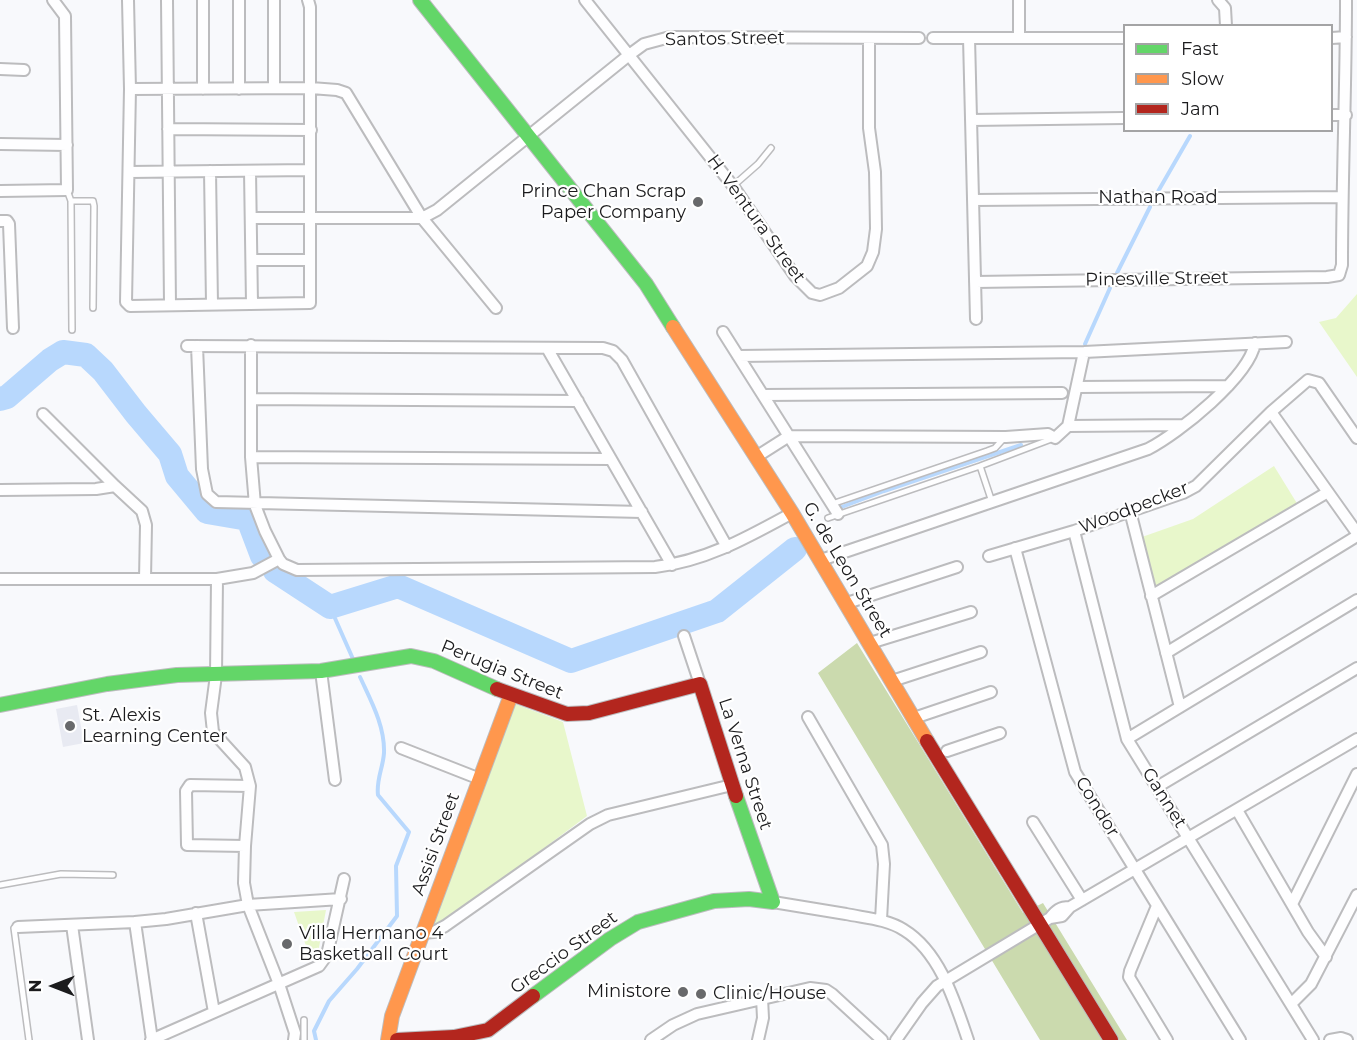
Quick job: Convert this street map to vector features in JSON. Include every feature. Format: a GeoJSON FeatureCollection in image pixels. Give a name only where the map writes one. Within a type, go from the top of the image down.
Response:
{"type":"FeatureCollection","features":[{"type":"Feature","properties":{"kind":"street"},"geometry":{"type":"LineString","coordinates":[[0,191],[69,196],[65,16],[53,0]]}},
{"type":"Feature","properties":{"kind":"street"},"geometry":{"type":"LineString","coordinates":[[139,0],[128,0],[130,89],[126,302],[129,306],[309,303],[311,88],[308,0]]}},
{"type":"Feature","properties":{"kind":"street"},"geometry":{"type":"LineString","coordinates":[[167,0],[170,304]]}},
{"type":"Feature","properties":{"kind":"street"},"geometry":{"type":"LineString","coordinates":[[203,0],[203,89]]}},
{"type":"Feature","properties":{"kind":"street"},"geometry":{"type":"LineString","coordinates":[[239,0],[239,89]]}},
{"type":"Feature","properties":{"kind":"street"},"geometry":{"type":"LineString","coordinates":[[274,0],[274,88]]}},
{"type":"Feature","properties":{"kind":"street","name":"G. de Leon Street"},"geometry":{"type":"LineString","coordinates":[[420,0],[646,284],[792,513],[914,718],[1045,921],[1111,1040]]}},
{"type":"Feature","properties":{"kind":"street","name":"H. Ventura Street"},"geometry":{"type":"LineString","coordinates":[[585,0],[733,186],[795,276],[812,293],[820,295],[838,288],[867,266],[873,252],[876,229],[875,172],[869,128],[869,39]]}},
{"type":"Feature","properties":{"kind":"street"},"geometry":{"type":"LineString","coordinates":[[1019,0],[1019,38]]}},
{"type":"Feature","properties":{"kind":"street"},"geometry":{"type":"LineString","coordinates":[[1218,0],[1225,8],[1226,24]]}},
{"type":"Feature","properties":{"kind":"street"},"geometry":{"type":"LineString","coordinates":[[1342,197],[1346,115],[1346,0]]}},
{"type":"Feature","properties":{"kind":"street","name":"Santos Street"},"geometry":{"type":"LineString","coordinates":[[422,218],[437,210],[644,44],[670,37],[919,38]]}},
{"type":"Feature","properties":{"kind":"street"},"geometry":{"type":"LineString","coordinates":[[1333,38],[1346,37]]}},
{"type":"Feature","properties":{"kind":"street"},"geometry":{"type":"LineString","coordinates":[[933,38],[1123,39]]}},
{"type":"Feature","properties":{"kind":"street"},"geometry":{"type":"LineString","coordinates":[[969,38],[976,319]]}},
{"type":"Feature","properties":{"kind":"street"},"geometry":{"type":"LineString","coordinates":[[0,69],[24,70]]}},
{"type":"Feature","properties":{"kind":"street"},"geometry":{"type":"LineString","coordinates":[[130,89],[311,88],[346,93],[422,218],[496,308]]}},
{"type":"Feature","properties":{"kind":"street"},"geometry":{"type":"LineString","coordinates":[[1333,115],[1346,115]]}},
{"type":"Feature","properties":{"kind":"street"},"geometry":{"type":"LineString","coordinates":[[971,120],[1123,118]]}},
{"type":"Feature","properties":{"kind":"street"},"geometry":{"type":"LineString","coordinates":[[168,129],[311,130]]}},
{"type":"Feature","properties":{"kind":"street"},"geometry":{"type":"LineString","coordinates":[[0,144],[67,145]]}},
{"type":"Feature","properties":{"kind":"street"},"geometry":{"type":"LineString","coordinates":[[129,172],[310,170]]}},
{"type":"Feature","properties":{"kind":"street"},"geometry":{"type":"LineString","coordinates":[[210,171],[212,304]]}},
{"type":"Feature","properties":{"kind":"street"},"geometry":{"type":"LineString","coordinates":[[250,171],[252,304]]}},
{"type":"Feature","properties":{"kind":"street","name":"Nathan Road"},"geometry":{"type":"LineString","coordinates":[[974,200],[1342,197]]}},
{"type":"Feature","properties":{"kind":"street","name":"Pinesville Street"},"geometry":{"type":"LineString","coordinates":[[975,282],[1327,278],[1339,275],[1341,265],[1342,197]]}},
{"type":"Feature","properties":{"kind":"street"},"geometry":{"type":"LineString","coordinates":[[251,218],[422,218]]}},
{"type":"Feature","properties":{"kind":"street"},"geometry":{"type":"LineString","coordinates":[[0,221],[9,224],[13,328]]}},
{"type":"Feature","properties":{"kind":"street"},"geometry":{"type":"LineString","coordinates":[[252,260],[309,260]]}},
{"type":"Feature","properties":{"kind":"street"},"geometry":{"type":"LineString","coordinates":[[723,332],[832,504],[833,516]]}},
{"type":"Feature","properties":{"kind":"street"},"geometry":{"type":"LineString","coordinates":[[738,356],[1084,352],[1286,342]]}},
{"type":"Feature","properties":{"kind":"street"},"geometry":{"type":"LineString","coordinates":[[821,560],[1148,449],[1183,425],[1228,386],[1248,362],[1255,343]]}},
{"type":"Feature","properties":{"kind":"street"},"geometry":{"type":"LineString","coordinates":[[251,345],[251,457],[255,505],[262,526],[279,559],[283,564],[297,570],[636,568],[672,565],[727,547],[792,513]]}},
{"type":"Feature","properties":{"kind":"street"},"geometry":{"type":"LineString","coordinates":[[642,512],[255,505],[216,502],[207,494],[200,454],[192,346],[603,348],[613,351],[622,360],[727,547]]}},
{"type":"Feature","properties":{"kind":"street"},"geometry":{"type":"LineString","coordinates":[[547,348],[672,565]]}},
{"type":"Feature","properties":{"kind":"street"},"geometry":{"type":"LineString","coordinates":[[756,457],[789,436],[1006,437],[1048,434],[1055,438],[1068,426],[1084,352]]}},
{"type":"Feature","properties":{"kind":"street","name":"Woodpecker"},"geometry":{"type":"LineString","coordinates":[[988,556],[1074,531],[1183,493],[1196,486],[1304,383],[1314,380],[1322,388],[1357,438]]}},
{"type":"Feature","properties":{"kind":"street"},"geometry":{"type":"LineString","coordinates":[[1077,387],[1228,386]]}},
{"type":"Feature","properties":{"kind":"street"},"geometry":{"type":"LineString","coordinates":[[763,395],[1062,393]]}},
{"type":"Feature","properties":{"kind":"street"},"geometry":{"type":"LineString","coordinates":[[251,399],[578,401]]}},
{"type":"Feature","properties":{"kind":"street"},"geometry":{"type":"LineString","coordinates":[[1166,653],[1357,535],[1271,412]]}},
{"type":"Feature","properties":{"kind":"street"},"geometry":{"type":"LineString","coordinates":[[44,414],[142,511],[146,525],[145,579]]}},
{"type":"Feature","properties":{"kind":"street"},"geometry":{"type":"LineString","coordinates":[[1068,426],[1183,425]]}},
{"type":"Feature","properties":{"kind":"street"},"geometry":{"type":"LineString","coordinates":[[251,457],[611,459]]}},
{"type":"Feature","properties":{"kind":"street"},"geometry":{"type":"LineString","coordinates":[[0,490],[96,489],[115,486]]}},
{"type":"Feature","properties":{"kind":"street"},"geometry":{"type":"LineString","coordinates":[[1151,596],[1328,492]]}},
{"type":"Feature","properties":{"kind":"street"},"geometry":{"type":"LineString","coordinates":[[1130,512],[1180,707]]}},
{"type":"Feature","properties":{"kind":"street","name":"Gannet"},"geometry":{"type":"LineString","coordinates":[[1074,531],[1127,739],[1313,1040]]}},
{"type":"Feature","properties":{"kind":"street","name":"Condor"},"geometry":{"type":"LineString","coordinates":[[1015,548],[1075,772],[1240,1040]]}},
{"type":"Feature","properties":{"kind":"street"},"geometry":{"type":"LineString","coordinates":[[0,579],[217,579],[253,573],[279,559]]}},
{"type":"Feature","properties":{"kind":"street"},"geometry":{"type":"LineString","coordinates":[[847,603],[957,567]]}},
{"type":"Feature","properties":{"kind":"street"},"geometry":{"type":"LineString","coordinates":[[217,579],[216,675],[211,708],[213,732],[243,764],[250,786],[244,884],[248,905],[279,984],[295,1033],[294,1040]]}},
{"type":"Feature","properties":{"kind":"street"},"geometry":{"type":"LineString","coordinates":[[1127,739],[1357,600]]}},
{"type":"Feature","properties":{"kind":"street"},"geometry":{"type":"LineString","coordinates":[[870,643],[971,612]]}},
{"type":"Feature","properties":{"kind":"street","name":"La Verna Street"},"geometry":{"type":"LineString","coordinates":[[684,636],[773,902]]}},
{"type":"Feature","properties":{"kind":"street"},"geometry":{"type":"LineString","coordinates":[[892,681],[981,652]]}},
{"type":"Feature","properties":{"kind":"street","name":"Perugia Street"},"geometry":{"type":"LineString","coordinates":[[0,705],[107,684],[177,675],[321,672],[398,657],[423,658],[554,711],[578,715],[700,684]]}},
{"type":"Feature","properties":{"kind":"street"},"geometry":{"type":"LineString","coordinates":[[1157,787],[1357,668]]}},
{"type":"Feature","properties":{"kind":"street"},"geometry":{"type":"LineString","coordinates":[[321,672],[334,780]]}},
{"type":"Feature","properties":{"kind":"street"},"geometry":{"type":"LineString","coordinates":[[914,718],[991,692]]}},
{"type":"Feature","properties":{"kind":"street","name":"Assisi Street"},"geometry":{"type":"LineString","coordinates":[[388,1040],[392,1016],[511,695]]}},
{"type":"Feature","properties":{"kind":"street"},"geometry":{"type":"LineString","coordinates":[[808,717],[882,844],[884,864],[881,920]]}},
{"type":"Feature","properties":{"kind":"street"},"geometry":{"type":"LineString","coordinates":[[947,751],[1000,733]]}},
{"type":"Feature","properties":{"kind":"street"},"geometry":{"type":"LineString","coordinates":[[896,1040],[922,1003],[945,980],[1045,921],[1055,911],[1062,907],[1070,907],[1357,739]]}},
{"type":"Feature","properties":{"kind":"street"},"geometry":{"type":"LineString","coordinates":[[401,748],[480,779]]}},
{"type":"Feature","properties":{"kind":"street"},"geometry":{"type":"LineString","coordinates":[[1292,904],[1357,774]]}},
{"type":"Feature","properties":{"kind":"street"},"geometry":{"type":"LineString","coordinates":[[422,933],[434,932],[453,921],[590,824],[608,815],[732,784]]}},
{"type":"Feature","properties":{"kind":"street"},"geometry":{"type":"LineString","coordinates":[[245,846],[188,845],[186,791],[190,785],[250,786]]}},
{"type":"Feature","properties":{"kind":"street"},"geometry":{"type":"LineString","coordinates":[[1237,810],[1326,957]]}},
{"type":"Feature","properties":{"kind":"street"},"geometry":{"type":"LineString","coordinates":[[1033,822],[1082,900]]}},
{"type":"Feature","properties":{"kind":"street"},"geometry":{"type":"LineString","coordinates":[[135,922],[152,1040],[319,966],[327,956],[344,879]]}},
{"type":"Feature","properties":{"kind":"street"},"geometry":{"type":"LineString","coordinates":[[1291,1004],[1311,984],[1357,895]]}},
{"type":"Feature","properties":{"kind":"street"},"geometry":{"type":"LineString","coordinates":[[16,928],[135,922],[248,905],[341,899]]}},
{"type":"Feature","properties":{"kind":"street","name":"Greccio Street"},"geometry":{"type":"LineString","coordinates":[[397,1040],[465,1038],[478,1034],[496,1026],[610,939],[638,922],[714,901],[749,899],[881,920],[903,929],[929,956],[945,980],[968,1040]]}},
{"type":"Feature","properties":{"kind":"street"},"geometry":{"type":"LineString","coordinates":[[1157,906],[1129,978],[1167,1040]]}},
{"type":"Feature","properties":{"kind":"street"},"geometry":{"type":"LineString","coordinates":[[196,913],[214,1012]]}},
{"type":"Feature","properties":{"kind":"street"},"geometry":{"type":"LineString","coordinates":[[72,925],[88,1040]]}},
{"type":"Feature","properties":{"kind":"street"},"geometry":{"type":"LineString","coordinates":[[651,1040],[673,1025],[697,1014],[810,988],[826,990],[882,1040]]}},
{"type":"Feature","properties":{"kind":"street"},"geometry":{"type":"LineString","coordinates":[[758,1040],[763,1018],[762,998]]}},
{"type":"Feature","properties":{"kind":"street"},"geometry":{"type":"LineString","coordinates":[[1330,1040],[1341,1038],[1347,1040]]}},
{"type":"Feature","properties":{"kind":"lane"},"geometry":{"type":"LineString","coordinates":[[733,186],[758,164],[771,148]]}},
{"type":"Feature","properties":{"kind":"lane"},"geometry":{"type":"LineString","coordinates":[[72,330],[69,196],[93,201],[93,308]]}},
{"type":"Feature","properties":{"kind":"lane"},"geometry":{"type":"LineString","coordinates":[[832,504],[995,448],[1006,437]]}},
{"type":"Feature","properties":{"kind":"lane"},"geometry":{"type":"LineString","coordinates":[[833,516],[1055,438]]}},
{"type":"Feature","properties":{"kind":"lane"},"geometry":{"type":"LineString","coordinates":[[980,466],[992,502]]}},
{"type":"Feature","properties":{"kind":"lane"},"geometry":{"type":"LineString","coordinates":[[0,885],[61,874],[113,875]]}},
{"type":"Feature","properties":{"kind":"lane"},"geometry":{"type":"LineString","coordinates":[[16,928],[29,1040]]}},
{"type":"Feature","properties":{"kind":"lane"},"geometry":{"type":"LineString","coordinates":[[304,1020],[304,1040]]}},
{"type":"Feature","properties":{"kind":"shaded area","name":"St. Alexis Learning Center"},"geometry":{"type":"Polygon","coordinates":[[[77,705],[84,743],[63,747],[56,709],[77,705]]]}},
{"type":"Feature","properties":{"kind":"green space"},"geometry":{"type":"Polygon","coordinates":[[[1357,294],[1357,377],[1319,322],[1336,318],[1357,294]]]}},
{"type":"Feature","properties":{"kind":"green space"},"geometry":{"type":"Polygon","coordinates":[[[1274,466],[1298,505],[1155,588],[1142,537],[1193,519],[1274,466]]]}},
{"type":"Feature","properties":{"kind":"green space"},"geometry":{"type":"Polygon","coordinates":[[[857,643],[1023,913],[1043,903],[1127,1040],[1040,1040],[818,673],[857,643]]]}},
{"type":"Feature","properties":{"kind":"green space"},"geometry":{"type":"Polygon","coordinates":[[[515,704],[563,722],[587,816],[445,922],[433,924],[515,704]]]}},
{"type":"Feature","properties":{"kind":"green space"},"geometry":{"type":"Polygon","coordinates":[[[326,910],[317,958],[311,960],[294,912],[326,910]]]}},
{"type":"Feature","properties":{"kind":"waterway"},"geometry":{"type":"LineString","coordinates":[[1156,195],[1190,136]]}},
{"type":"Feature","properties":{"kind":"waterway"},"geometry":{"type":"LineString","coordinates":[[1117,273],[1150,207]]}},
{"type":"Feature","properties":{"kind":"waterway"},"geometry":{"type":"LineString","coordinates":[[1085,344],[1110,288]]}},
{"type":"Feature","properties":{"kind":"waterway"},"geometry":{"type":"LineString","coordinates":[[0,399],[7,397],[50,360],[63,352],[86,355],[103,371],[170,454],[177,476],[207,512],[248,519],[262,556]]}},
{"type":"Feature","properties":{"kind":"waterway"},"geometry":{"type":"LineString","coordinates":[[839,508],[1021,445]]}},
{"type":"Feature","properties":{"kind":"waterway"},"geometry":{"type":"LineString","coordinates":[[275,571],[330,607],[398,586],[571,661],[717,611],[795,549]]}},
{"type":"Feature","properties":{"kind":"waterway"},"geometry":{"type":"LineString","coordinates":[[330,607],[353,659]]}},
{"type":"Feature","properties":{"kind":"waterway"},"geometry":{"type":"LineString","coordinates":[[316,1040],[314,1031],[329,1001],[357,969],[397,916],[396,866],[409,832],[378,795],[384,743],[376,714],[360,677]]}},
{"type":"Feature","properties":{"kind":"traffic: fast"},"geometry":{"type":"LineString","coordinates":[[420,0],[646,284],[673,327]]}},
{"type":"Feature","properties":{"kind":"traffic: fast"},"geometry":{"type":"LineString","coordinates":[[0,705],[107,684],[177,675],[321,671],[411,656],[434,661],[497,689]]}},
{"type":"Feature","properties":{"kind":"traffic: fast"},"geometry":{"type":"LineString","coordinates":[[533,996],[610,939],[638,922],[714,901],[749,899],[773,902],[736,796]]}},
{"type":"Feature","properties":{"kind":"traffic: slow"},"geometry":{"type":"LineString","coordinates":[[673,327],[792,513],[927,741]]}},
{"type":"Feature","properties":{"kind":"traffic: slow"},"geometry":{"type":"LineString","coordinates":[[388,1040],[392,1016],[511,695]]}},
{"type":"Feature","properties":{"kind":"traffic: jam"},"geometry":{"type":"LineString","coordinates":[[497,689],[567,714],[589,713],[700,684],[736,796]]}},
{"type":"Feature","properties":{"kind":"traffic: jam"},"geometry":{"type":"LineString","coordinates":[[927,741],[1111,1040]]}},
{"type":"Feature","properties":{"kind":"traffic: jam"},"geometry":{"type":"LineString","coordinates":[[397,1040],[454,1037],[488,1030],[533,996]]}},
{"type":"Feature","properties":{"kind":"place","name":"Prince Chan Scrap Paper Company"},"geometry":{"type":"Point","coordinates":[698,202]}},
{"type":"Feature","properties":{"kind":"place","name":"St. Alexis Learning Center"},"geometry":{"type":"Point","coordinates":[70,726]}},
{"type":"Feature","properties":{"kind":"place","name":"Villa Hermano 4 Basketball Court"},"geometry":{"type":"Point","coordinates":[287,944]}},
{"type":"Feature","properties":{"kind":"place","name":"Ministore"},"geometry":{"type":"Point","coordinates":[683,992]}},
{"type":"Feature","properties":{"kind":"place","name":"Clinic/House"},"geometry":{"type":"Point","coordinates":[701,994]}}]}
